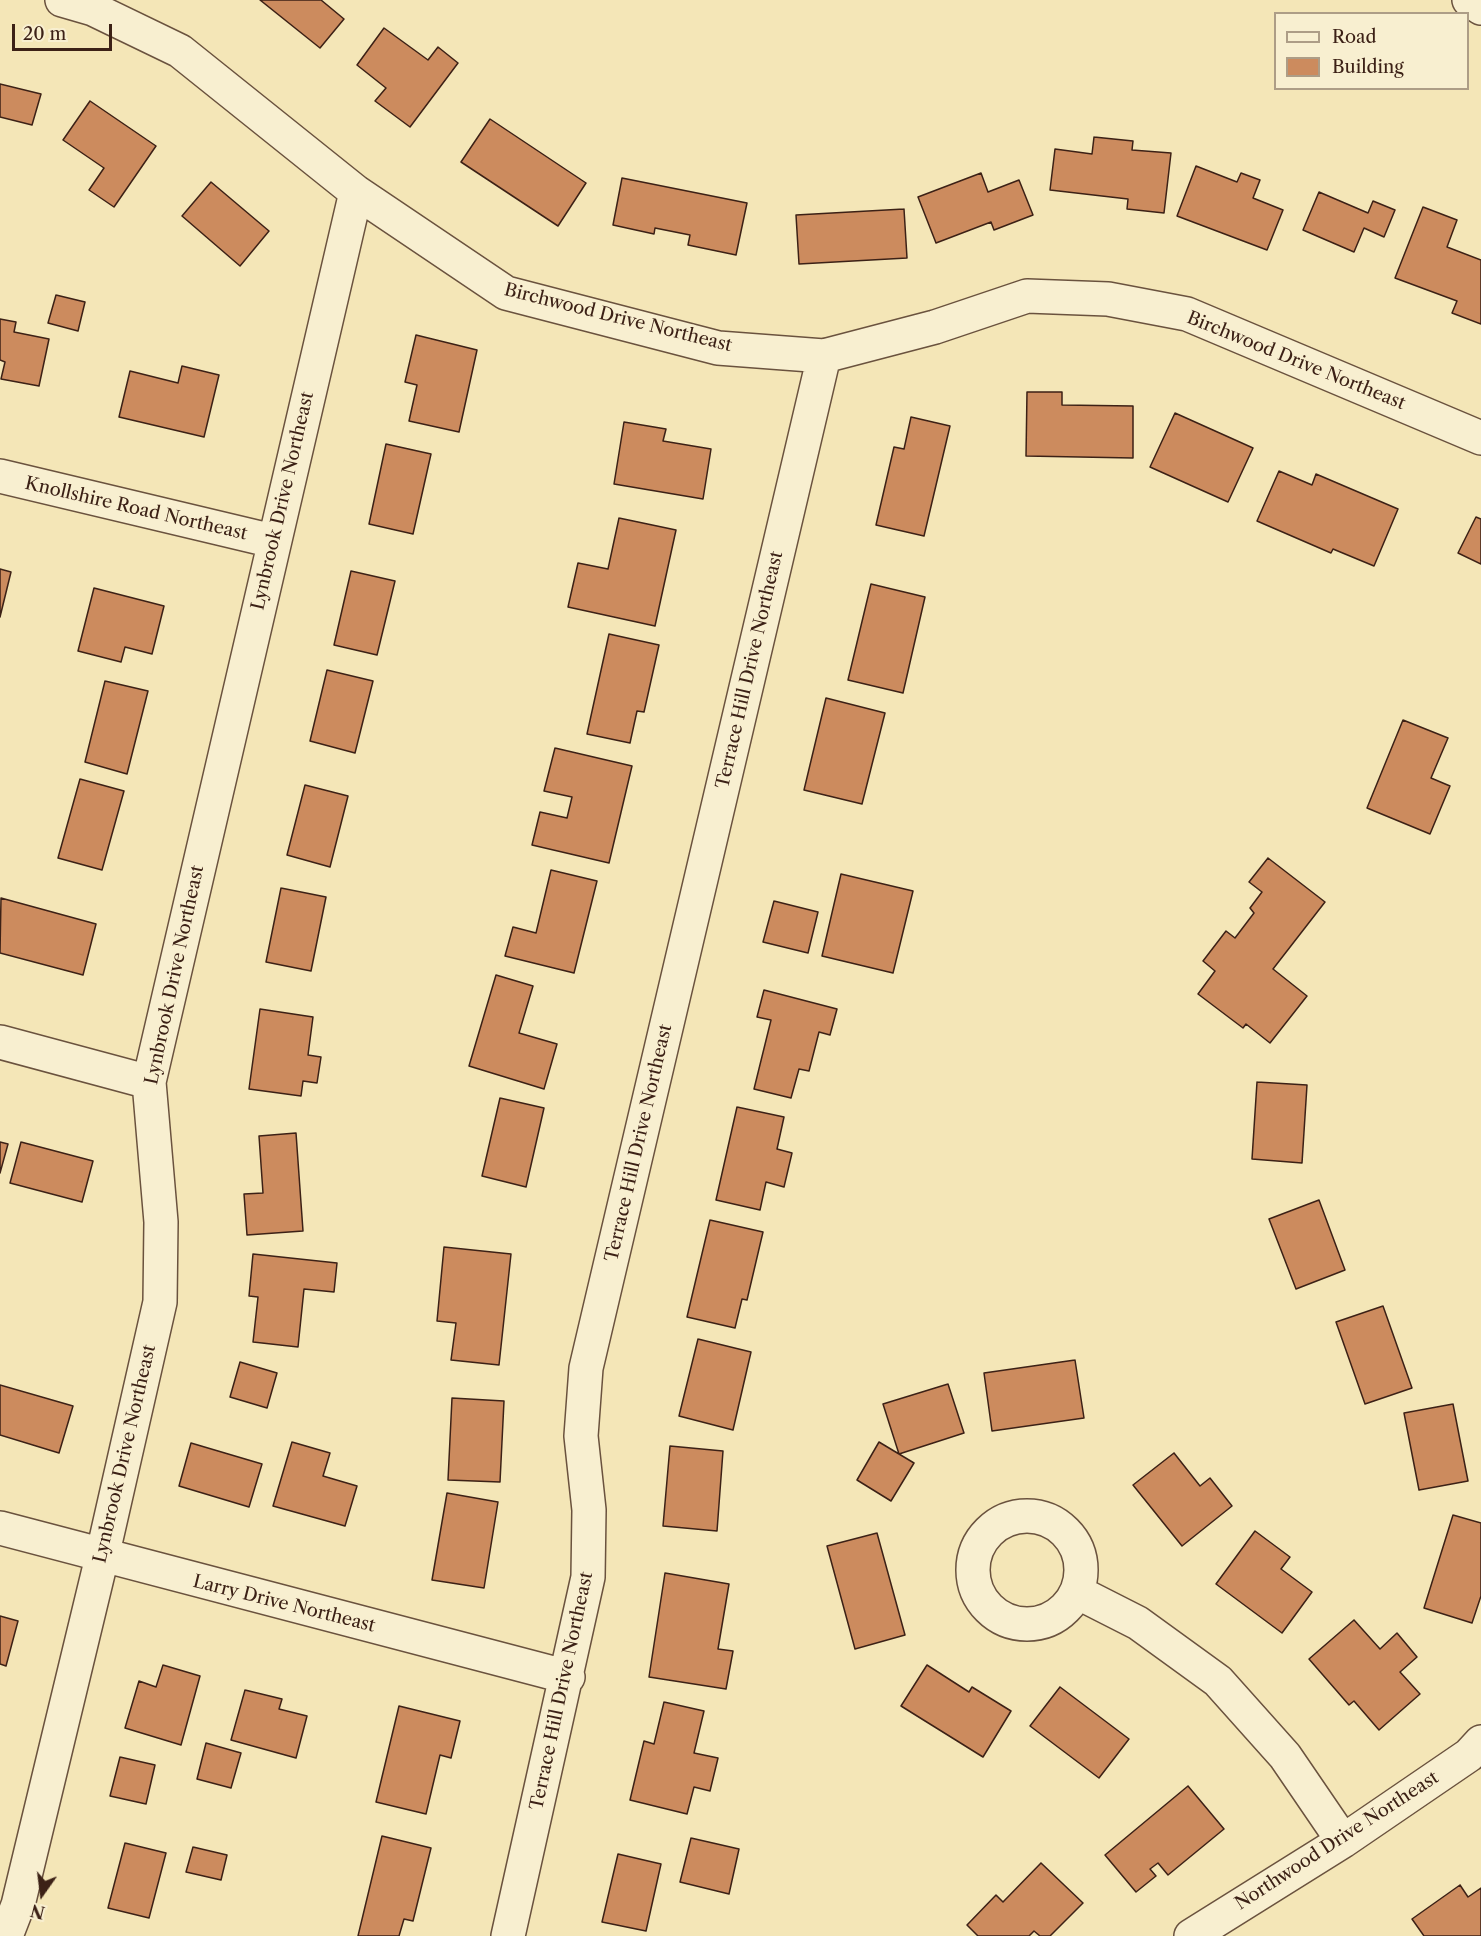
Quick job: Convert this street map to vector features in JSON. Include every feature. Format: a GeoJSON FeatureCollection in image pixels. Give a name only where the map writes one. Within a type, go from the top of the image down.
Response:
{"type":"FeatureCollection","features":[{"type":"Feature","properties":{"kind":"street","name":"Birchwood Drive Northeast"},"geometry":{"type":"LineString","coordinates":[[62,0],[93,9],[180,51],[356,192],[506,293],[718,348],[824,356],[935,327],[1027,296],[1108,299],[1187,314],[1481,438]]}},
{"type":"Feature","properties":{"kind":"street"},"geometry":{"type":"LineString","coordinates":[[1469,0],[1481,8]]}},
{"type":"Feature","properties":{"kind":"street","name":"Lynbrook Drive Northeast"},"geometry":{"type":"LineString","coordinates":[[6,1936],[18,1905],[102,1557],[159,1302],[161,1222],[149,1082],[356,192]]}},
{"type":"Feature","properties":{"kind":"street","name":"Terrace Hill Drive Northeast"},"geometry":{"type":"LineString","coordinates":[[508,1936],[568,1677],[588,1577],[589,1510],[580,1436],[586,1368],[824,356]]}},
{"type":"Feature","properties":{"kind":"street","name":"Knollshire Road Northeast"},"geometry":{"type":"LineString","coordinates":[[0,476],[273,541]]}},
{"type":"Feature","properties":{"kind":"street"},"geometry":{"type":"LineString","coordinates":[[0,1042],[149,1082]]}},
{"type":"Feature","properties":{"kind":"street","name":"Larry Drive Northeast"},"geometry":{"type":"LineString","coordinates":[[0,1528],[102,1557],[568,1677]]}},
{"type":"Feature","properties":{"kind":"street"},"geometry":{"type":"LineString","coordinates":[[1077,1592],[1138,1623],[1218,1682],[1285,1756],[1343,1841]]}},
{"type":"Feature","properties":{"kind":"street","name":"Northwood Drive Northeast"},"geometry":{"type":"LineString","coordinates":[[1191,1936],[1343,1841],[1469,1755],[1481,1742]]}},
{"type":"Feature","properties":{"kind":"building"},"geometry":{"type":"Polygon","coordinates":[[[260,0],[321,0],[344,19],[320,48],[260,0]]]}},
{"type":"Feature","properties":{"kind":"building"},"geometry":{"type":"Polygon","coordinates":[[[384,28],[428,60],[438,47],[458,63],[410,127],[375,101],[386,88],[357,65],[384,28]]]}},
{"type":"Feature","properties":{"kind":"building"},"geometry":{"type":"Polygon","coordinates":[[[0,84],[41,94],[32,125],[0,117],[0,84]]]}},
{"type":"Feature","properties":{"kind":"building"},"geometry":{"type":"Polygon","coordinates":[[[90,101],[156,146],[114,207],[89,190],[104,168],[63,140],[90,101]]]}},
{"type":"Feature","properties":{"kind":"building"},"geometry":{"type":"Polygon","coordinates":[[[490,119],[586,183],[558,226],[461,162],[490,119]]]}},
{"type":"Feature","properties":{"kind":"building"},"geometry":{"type":"Polygon","coordinates":[[[1094,137],[1133,141],[1132,150],[1171,153],[1164,213],[1127,209],[1128,199],[1050,190],[1055,149],[1092,154],[1094,137]]]}},
{"type":"Feature","properties":{"kind":"building"},"geometry":{"type":"Polygon","coordinates":[[[1196,166],[1237,182],[1241,173],[1260,180],[1253,198],[1283,210],[1267,250],[1177,216],[1196,166]]]}},
{"type":"Feature","properties":{"kind":"building"},"geometry":{"type":"Polygon","coordinates":[[[981,173],[988,192],[1019,180],[1033,215],[994,230],[991,222],[936,243],[918,197],[981,173]]]}},
{"type":"Feature","properties":{"kind":"building"},"geometry":{"type":"Polygon","coordinates":[[[622,178],[747,203],[736,255],[688,245],[690,235],[655,228],[654,234],[613,225],[622,178]]]}},
{"type":"Feature","properties":{"kind":"building"},"geometry":{"type":"Polygon","coordinates":[[[211,182],[269,231],[240,266],[182,216],[211,182]]]}},
{"type":"Feature","properties":{"kind":"building"},"geometry":{"type":"Polygon","coordinates":[[[1319,192],[1368,213],[1373,201],[1395,210],[1384,237],[1364,228],[1354,252],[1303,230],[1319,192]]]}},
{"type":"Feature","properties":{"kind":"building"},"geometry":{"type":"Polygon","coordinates":[[[1423,207],[1457,220],[1447,247],[1481,260],[1481,324],[1452,313],[1457,301],[1395,278],[1423,207]]]}},
{"type":"Feature","properties":{"kind":"building"},"geometry":{"type":"Polygon","coordinates":[[[904,209],[907,258],[799,264],[796,215],[904,209]]]}},
{"type":"Feature","properties":{"kind":"building"},"geometry":{"type":"Polygon","coordinates":[[[56,295],[85,302],[78,331],[48,323],[56,295]]]}},
{"type":"Feature","properties":{"kind":"building"},"geometry":{"type":"Polygon","coordinates":[[[0,319],[16,322],[14,332],[49,339],[39,386],[1,379],[5,362],[0,360],[0,319]]]}},
{"type":"Feature","properties":{"kind":"building"},"geometry":{"type":"Polygon","coordinates":[[[416,335],[477,350],[459,432],[409,421],[417,385],[405,382],[416,335]]]}},
{"type":"Feature","properties":{"kind":"building"},"geometry":{"type":"Polygon","coordinates":[[[182,366],[219,375],[204,437],[119,417],[130,371],[178,383],[182,366]]]}},
{"type":"Feature","properties":{"kind":"building"},"geometry":{"type":"Polygon","coordinates":[[[1027,392],[1062,392],[1062,405],[1133,406],[1133,458],[1026,456],[1027,392]]]}},
{"type":"Feature","properties":{"kind":"building"},"geometry":{"type":"Polygon","coordinates":[[[1175,413],[1253,448],[1228,502],[1150,467],[1175,413]]]}},
{"type":"Feature","properties":{"kind":"building"},"geometry":{"type":"Polygon","coordinates":[[[911,417],[950,426],[924,536],[876,525],[894,447],[904,449],[911,417]]]}},
{"type":"Feature","properties":{"kind":"building"},"geometry":{"type":"Polygon","coordinates":[[[624,422],[666,429],[663,441],[711,449],[703,499],[614,484],[624,422]]]}},
{"type":"Feature","properties":{"kind":"building"},"geometry":{"type":"Polygon","coordinates":[[[386,444],[431,454],[413,534],[369,524],[386,444]]]}},
{"type":"Feature","properties":{"kind":"building"},"geometry":{"type":"Polygon","coordinates":[[[1279,471],[1312,485],[1316,474],[1398,509],[1374,566],[1333,549],[1331,553],[1257,521],[1279,471]]]}},
{"type":"Feature","properties":{"kind":"building"},"geometry":{"type":"Polygon","coordinates":[[[1476,517],[1481,519],[1481,564],[1458,553],[1476,517]]]}},
{"type":"Feature","properties":{"kind":"building"},"geometry":{"type":"Polygon","coordinates":[[[619,518],[676,530],[655,626],[568,607],[578,563],[608,569],[619,518]]]}},
{"type":"Feature","properties":{"kind":"building"},"geometry":{"type":"Polygon","coordinates":[[[0,569],[11,572],[0,617],[0,569]]]}},
{"type":"Feature","properties":{"kind":"building"},"geometry":{"type":"Polygon","coordinates":[[[351,571],[395,581],[377,655],[334,645],[351,571]]]}},
{"type":"Feature","properties":{"kind":"building"},"geometry":{"type":"Polygon","coordinates":[[[871,584],[925,597],[903,693],[848,680],[871,584]]]}},
{"type":"Feature","properties":{"kind":"building"},"geometry":{"type":"Polygon","coordinates":[[[94,588],[164,606],[152,654],[125,647],[121,662],[78,651],[94,588]]]}},
{"type":"Feature","properties":{"kind":"building"},"geometry":{"type":"Polygon","coordinates":[[[609,634],[659,645],[644,712],[637,711],[630,743],[587,734],[609,634]]]}},
{"type":"Feature","properties":{"kind":"building"},"geometry":{"type":"Polygon","coordinates":[[[327,670],[373,681],[355,753],[310,741],[327,670]]]}},
{"type":"Feature","properties":{"kind":"building"},"geometry":{"type":"Polygon","coordinates":[[[105,681],[148,691],[127,774],[85,762],[105,681]]]}},
{"type":"Feature","properties":{"kind":"building"},"geometry":{"type":"Polygon","coordinates":[[[826,698],[885,713],[862,804],[804,790],[826,698]]]}},
{"type":"Feature","properties":{"kind":"building"},"geometry":{"type":"Polygon","coordinates":[[[1403,720],[1448,738],[1431,778],[1450,786],[1430,834],[1367,808],[1403,720]]]}},
{"type":"Feature","properties":{"kind":"building"},"geometry":{"type":"Polygon","coordinates":[[[555,748],[632,766],[609,863],[532,845],[540,812],[567,818],[572,797],[544,791],[555,748]]]}},
{"type":"Feature","properties":{"kind":"building"},"geometry":{"type":"Polygon","coordinates":[[[80,779],[124,791],[102,870],[58,858],[80,779]]]}},
{"type":"Feature","properties":{"kind":"building"},"geometry":{"type":"Polygon","coordinates":[[[305,785],[348,796],[330,867],[287,855],[305,785]]]}},
{"type":"Feature","properties":{"kind":"building"},"geometry":{"type":"Polygon","coordinates":[[[1268,858],[1325,902],[1273,969],[1307,996],[1270,1043],[1246,1024],[1243,1028],[1198,994],[1215,971],[1203,961],[1226,931],[1235,938],[1254,913],[1250,908],[1262,892],[1249,882],[1268,858]]]}},
{"type":"Feature","properties":{"kind":"building"},"geometry":{"type":"Polygon","coordinates":[[[551,870],[597,881],[574,973],[505,956],[513,927],[536,933],[551,870]]]}},
{"type":"Feature","properties":{"kind":"building"},"geometry":{"type":"Polygon","coordinates":[[[841,874],[913,891],[893,973],[822,956],[841,874]]]}},
{"type":"Feature","properties":{"kind":"building"},"geometry":{"type":"Polygon","coordinates":[[[281,888],[326,897],[311,971],[266,962],[281,888]]]}},
{"type":"Feature","properties":{"kind":"building"},"geometry":{"type":"Polygon","coordinates":[[[1,898],[96,924],[83,975],[0,953],[1,898]]]}},
{"type":"Feature","properties":{"kind":"building"},"geometry":{"type":"Polygon","coordinates":[[[774,901],[818,912],[808,953],[763,942],[774,901]]]}},
{"type":"Feature","properties":{"kind":"building"},"geometry":{"type":"Polygon","coordinates":[[[496,975],[533,986],[519,1033],[557,1044],[544,1089],[469,1066],[496,975]]]}},
{"type":"Feature","properties":{"kind":"building"},"geometry":{"type":"Polygon","coordinates":[[[764,990],[837,1009],[830,1035],[819,1032],[809,1071],[799,1069],[791,1098],[754,1089],[771,1020],[757,1017],[764,990]]]}},
{"type":"Feature","properties":{"kind":"building"},"geometry":{"type":"Polygon","coordinates":[[[260,1009],[313,1017],[308,1055],[321,1057],[317,1083],[303,1081],[301,1096],[249,1089],[260,1009]]]}},
{"type":"Feature","properties":{"kind":"building"},"geometry":{"type":"Polygon","coordinates":[[[1257,1082],[1307,1085],[1302,1163],[1252,1159],[1257,1082]]]}},
{"type":"Feature","properties":{"kind":"building"},"geometry":{"type":"Polygon","coordinates":[[[500,1098],[544,1108],[526,1187],[482,1176],[500,1098]]]}},
{"type":"Feature","properties":{"kind":"building"},"geometry":{"type":"Polygon","coordinates":[[[737,1107],[784,1117],[777,1149],[792,1153],[784,1187],[766,1182],[760,1210],[716,1200],[737,1107]]]}},
{"type":"Feature","properties":{"kind":"building"},"geometry":{"type":"Polygon","coordinates":[[[296,1133],[303,1231],[247,1235],[244,1194],[263,1193],[259,1136],[296,1133]]]}},
{"type":"Feature","properties":{"kind":"building"},"geometry":{"type":"Polygon","coordinates":[[[0,1142],[8,1144],[0,1173],[0,1142]]]}},
{"type":"Feature","properties":{"kind":"building"},"geometry":{"type":"Polygon","coordinates":[[[21,1142],[93,1161],[82,1202],[10,1183],[21,1142]]]}},
{"type":"Feature","properties":{"kind":"building"},"geometry":{"type":"Polygon","coordinates":[[[1319,1200],[1345,1270],[1296,1289],[1269,1219],[1319,1200]]]}},
{"type":"Feature","properties":{"kind":"building"},"geometry":{"type":"Polygon","coordinates":[[[710,1220],[763,1232],[747,1300],[742,1299],[735,1328],[687,1317],[710,1220]]]}},
{"type":"Feature","properties":{"kind":"building"},"geometry":{"type":"Polygon","coordinates":[[[444,1247],[511,1254],[499,1365],[451,1360],[456,1323],[437,1321],[444,1247]]]}},
{"type":"Feature","properties":{"kind":"building"},"geometry":{"type":"Polygon","coordinates":[[[253,1254],[337,1263],[334,1292],[304,1289],[298,1347],[253,1342],[258,1297],[249,1296],[253,1254]]]}},
{"type":"Feature","properties":{"kind":"building"},"geometry":{"type":"Polygon","coordinates":[[[1383,1306],[1412,1388],[1365,1404],[1336,1322],[1383,1306]]]}},
{"type":"Feature","properties":{"kind":"building"},"geometry":{"type":"Polygon","coordinates":[[[698,1339],[751,1352],[733,1430],[679,1416],[698,1339]]]}},
{"type":"Feature","properties":{"kind":"building"},"geometry":{"type":"Polygon","coordinates":[[[1075,1360],[1084,1418],[992,1431],[984,1373],[1075,1360]]]}},
{"type":"Feature","properties":{"kind":"building"},"geometry":{"type":"Polygon","coordinates":[[[240,1362],[277,1373],[267,1408],[230,1397],[240,1362]]]}},
{"type":"Feature","properties":{"kind":"building"},"geometry":{"type":"Polygon","coordinates":[[[948,1384],[964,1433],[899,1454],[883,1404],[948,1384]]]}},
{"type":"Feature","properties":{"kind":"building"},"geometry":{"type":"Polygon","coordinates":[[[0,1385],[73,1406],[59,1453],[0,1435],[0,1385]]]}},
{"type":"Feature","properties":{"kind":"building"},"geometry":{"type":"Polygon","coordinates":[[[452,1398],[504,1401],[500,1482],[448,1480],[452,1398]]]}},
{"type":"Feature","properties":{"kind":"building"},"geometry":{"type":"Polygon","coordinates":[[[1453,1404],[1468,1481],[1419,1490],[1404,1413],[1453,1404]]]}},
{"type":"Feature","properties":{"kind":"building"},"geometry":{"type":"Polygon","coordinates":[[[292,1442],[330,1453],[323,1476],[357,1486],[345,1526],[273,1506],[292,1442]]]}},
{"type":"Feature","properties":{"kind":"building"},"geometry":{"type":"Polygon","coordinates":[[[879,1442],[914,1463],[891,1501],[857,1480],[879,1442]]]}},
{"type":"Feature","properties":{"kind":"building"},"geometry":{"type":"Polygon","coordinates":[[[191,1443],[262,1464],[249,1507],[179,1486],[191,1443]]]}},
{"type":"Feature","properties":{"kind":"building"},"geometry":{"type":"Polygon","coordinates":[[[670,1446],[723,1451],[717,1531],[663,1526],[670,1446]]]}},
{"type":"Feature","properties":{"kind":"building"},"geometry":{"type":"Polygon","coordinates":[[[1174,1453],[1200,1486],[1210,1478],[1232,1506],[1182,1546],[1133,1485],[1174,1453]]]}},
{"type":"Feature","properties":{"kind":"building"},"geometry":{"type":"Polygon","coordinates":[[[447,1493],[498,1502],[484,1588],[432,1580],[447,1493]]]}},
{"type":"Feature","properties":{"kind":"building"},"geometry":{"type":"Polygon","coordinates":[[[1453,1515],[1481,1523],[1481,1596],[1472,1623],[1424,1608],[1453,1515]]]}},
{"type":"Feature","properties":{"kind":"building"},"geometry":{"type":"Polygon","coordinates":[[[1255,1531],[1290,1557],[1281,1569],[1312,1592],[1282,1633],[1216,1584],[1255,1531]]]}},
{"type":"Feature","properties":{"kind":"building"},"geometry":{"type":"Polygon","coordinates":[[[877,1533],[905,1635],[855,1649],[827,1546],[877,1533]]]}},
{"type":"Feature","properties":{"kind":"building"},"geometry":{"type":"Polygon","coordinates":[[[665,1573],[729,1584],[718,1649],[733,1651],[726,1689],[649,1677],[665,1573]]]}},
{"type":"Feature","properties":{"kind":"building"},"geometry":{"type":"Polygon","coordinates":[[[0,1616],[18,1621],[6,1666],[0,1664],[0,1616]]]}},
{"type":"Feature","properties":{"kind":"building"},"geometry":{"type":"Polygon","coordinates":[[[1354,1620],[1380,1649],[1397,1633],[1417,1657],[1400,1672],[1420,1694],[1379,1730],[1354,1701],[1349,1705],[1309,1659],[1354,1620]]]}},
{"type":"Feature","properties":{"kind":"building"},"geometry":{"type":"Polygon","coordinates":[[[163,1665],[200,1676],[181,1745],[125,1728],[139,1681],[156,1687],[163,1665]]]}},
{"type":"Feature","properties":{"kind":"building"},"geometry":{"type":"Polygon","coordinates":[[[927,1665],[969,1692],[972,1687],[1011,1711],[983,1757],[901,1706],[927,1665]]]}},
{"type":"Feature","properties":{"kind":"building"},"geometry":{"type":"Polygon","coordinates":[[[1060,1687],[1129,1739],[1099,1778],[1030,1726],[1060,1687]]]}},
{"type":"Feature","properties":{"kind":"building"},"geometry":{"type":"Polygon","coordinates":[[[245,1690],[282,1699],[279,1709],[307,1716],[296,1758],[231,1740],[245,1690]]]}},
{"type":"Feature","properties":{"kind":"building"},"geometry":{"type":"Polygon","coordinates":[[[664,1702],[704,1711],[694,1753],[718,1758],[710,1791],[694,1787],[687,1814],[630,1800],[644,1741],[654,1744],[664,1702]]]}},
{"type":"Feature","properties":{"kind":"building"},"geometry":{"type":"Polygon","coordinates":[[[399,1706],[460,1721],[451,1758],[440,1755],[426,1814],[376,1802],[399,1706]]]}},
{"type":"Feature","properties":{"kind":"building"},"geometry":{"type":"Polygon","coordinates":[[[206,1743],[241,1753],[231,1788],[197,1779],[206,1743]]]}},
{"type":"Feature","properties":{"kind":"building"},"geometry":{"type":"Polygon","coordinates":[[[120,1757],[155,1765],[146,1804],[110,1796],[120,1757]]]}},
{"type":"Feature","properties":{"kind":"building"},"geometry":{"type":"Polygon","coordinates":[[[1188,1786],[1224,1829],[1168,1875],[1158,1863],[1150,1869],[1156,1876],[1136,1892],[1105,1855],[1188,1786]]]}},
{"type":"Feature","properties":{"kind":"building"},"geometry":{"type":"Polygon","coordinates":[[[382,1836],[431,1848],[413,1921],[404,1919],[399,1936],[358,1936],[382,1836]]]}},
{"type":"Feature","properties":{"kind":"building"},"geometry":{"type":"Polygon","coordinates":[[[691,1838],[739,1849],[729,1894],[680,1882],[691,1838]]]}},
{"type":"Feature","properties":{"kind":"building"},"geometry":{"type":"Polygon","coordinates":[[[125,1843],[166,1853],[149,1918],[108,1908],[125,1843]]]}},
{"type":"Feature","properties":{"kind":"building"},"geometry":{"type":"Polygon","coordinates":[[[193,1847],[227,1855],[221,1880],[186,1872],[193,1847]]]}},
{"type":"Feature","properties":{"kind":"building"},"geometry":{"type":"Polygon","coordinates":[[[618,1854],[661,1864],[646,1931],[602,1922],[618,1854]]]}},
{"type":"Feature","properties":{"kind":"building"},"geometry":{"type":"Polygon","coordinates":[[[1041,1863],[1083,1903],[1050,1936],[1040,1936],[1034,1931],[1029,1936],[978,1936],[967,1925],[996,1895],[1003,1902],[1041,1863]]]}},
{"type":"Feature","properties":{"kind":"building"},"geometry":{"type":"Polygon","coordinates":[[[1460,1885],[1468,1897],[1481,1888],[1481,1936],[1424,1936],[1412,1919],[1460,1885]]]}}]}
